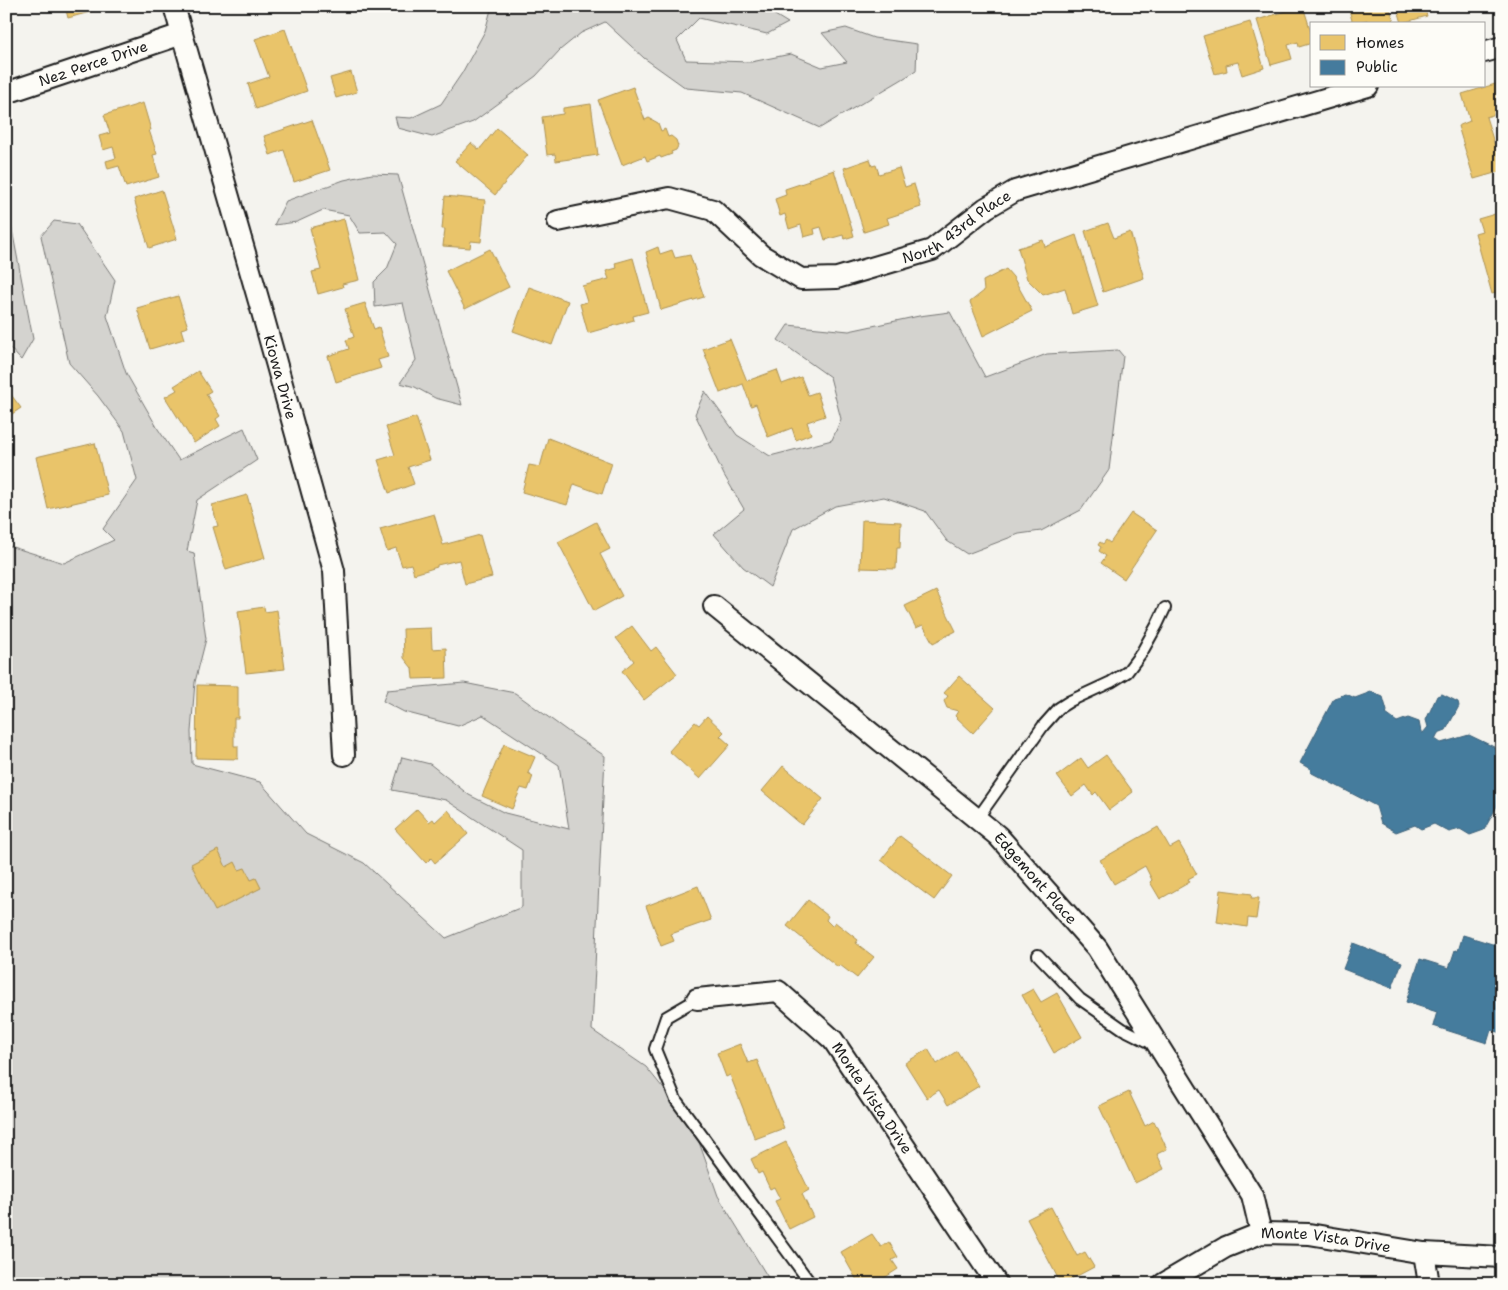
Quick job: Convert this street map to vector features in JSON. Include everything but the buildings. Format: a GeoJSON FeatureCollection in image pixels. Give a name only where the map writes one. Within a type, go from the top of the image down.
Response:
{"type":"FeatureCollection","features":[{"type":"Feature","properties":{"kind":"street","name":"Kiowa Drive"},"geometry":{"type":"LineString","coordinates":[[174,6],[334,571],[344,755]]}},
{"type":"Feature","properties":{"kind":"street","name":"Nez Perce Drive"},"geometry":{"type":"LineString","coordinates":[[6,93],[182,34]]}},
{"type":"Feature","properties":{"kind":"street"},"geometry":{"type":"LineString","coordinates":[[1486,51],[1502,47]]}},
{"type":"Feature","properties":{"kind":"street","name":"North 43rd Place"},"geometry":{"type":"LineString","coordinates":[[558,221],[669,198],[712,210],[761,255],[801,279],[837,278],[932,250],[986,208],[1015,191],[1361,88]]}},
{"type":"Feature","properties":{"kind":"street","name":"Edgemont Place"},"geometry":{"type":"LineString","coordinates":[[714,606],[998,836],[1097,948],[1252,1195],[1261,1232]]}},
{"type":"Feature","properties":{"kind":"street","name":"Monte Vista Drive"},"geometry":{"type":"LineString","coordinates":[[697,999],[778,991],[833,1040],[997,1284]]}},
{"type":"Feature","properties":{"kind":"street","name":"Monte Vista Drive"},"geometry":{"type":"LineString","coordinates":[[1163,1284],[1226,1247],[1261,1232],[1309,1234],[1424,1254],[1502,1257]]}},
{"type":"Feature","properties":{"kind":"street"},"geometry":{"type":"LineString","coordinates":[[1424,1254],[1429,1284]]}},
{"type":"Feature","properties":{"kind":"lane"},"geometry":{"type":"LineString","coordinates":[[977,819],[1043,726],[1059,708],[1127,672],[1158,626],[1165,608]]}},
{"type":"Feature","properties":{"kind":"lane"},"geometry":{"type":"LineString","coordinates":[[1038,955],[1080,999],[1123,1029],[1157,1045]]}},
{"type":"Feature","properties":{"kind":"lane"},"geometry":{"type":"LineString","coordinates":[[697,999],[666,1017],[655,1049],[676,1100],[811,1284]]}},
{"type":"Feature","properties":{"kind":"shaded area"},"geometry":{"type":"Polygon","coordinates":[[[492,6],[765,6],[765,9],[788,23],[767,34],[699,18],[677,40],[686,60],[751,62],[791,54],[822,67],[847,62],[822,33],[846,28],[874,38],[917,44],[916,71],[820,128],[742,93],[686,88],[644,58],[605,22],[581,33],[560,50],[536,76],[473,122],[432,137],[398,128],[395,117],[411,118],[441,104],[462,73],[485,31],[492,6]]]}},
{"type":"Feature","properties":{"kind":"shaded area"},"geometry":{"type":"Polygon","coordinates":[[[372,174],[398,175],[462,405],[435,398],[415,387],[400,383],[416,360],[403,303],[375,307],[374,282],[387,269],[397,244],[386,232],[360,233],[349,215],[323,210],[297,222],[274,225],[286,201],[344,180],[372,174]]]}},
{"type":"Feature","properties":{"kind":"shaded area"},"geometry":{"type":"Polygon","coordinates":[[[9,214],[33,339],[21,360],[6,344],[6,215],[9,214]]]}},
{"type":"Feature","properties":{"kind":"shaded area"},"geometry":{"type":"Polygon","coordinates":[[[54,221],[77,224],[115,280],[107,316],[126,373],[158,429],[179,460],[244,428],[257,460],[197,500],[187,551],[194,553],[206,639],[195,682],[191,732],[192,764],[260,782],[306,834],[364,863],[446,938],[522,907],[522,850],[446,800],[392,790],[402,757],[430,764],[469,795],[505,813],[569,829],[559,765],[483,715],[458,726],[404,712],[383,701],[387,690],[464,683],[515,693],[605,756],[592,1030],[646,1067],[693,1125],[718,1196],[772,1284],[6,1284],[6,548],[9,546],[64,563],[114,540],[103,529],[137,480],[124,431],[98,396],[69,363],[41,236],[54,221]]]}},
{"type":"Feature","properties":{"kind":"shaded area"},"geometry":{"type":"Polygon","coordinates":[[[950,312],[985,377],[1047,354],[1118,350],[1123,356],[1109,470],[1081,510],[1041,531],[1019,534],[967,554],[947,541],[925,511],[884,497],[835,506],[793,529],[770,587],[743,567],[714,534],[744,509],[724,475],[695,414],[705,391],[737,435],[770,456],[832,440],[841,419],[830,377],[778,340],[788,325],[849,331],[919,316],[950,312]]]}}]}
